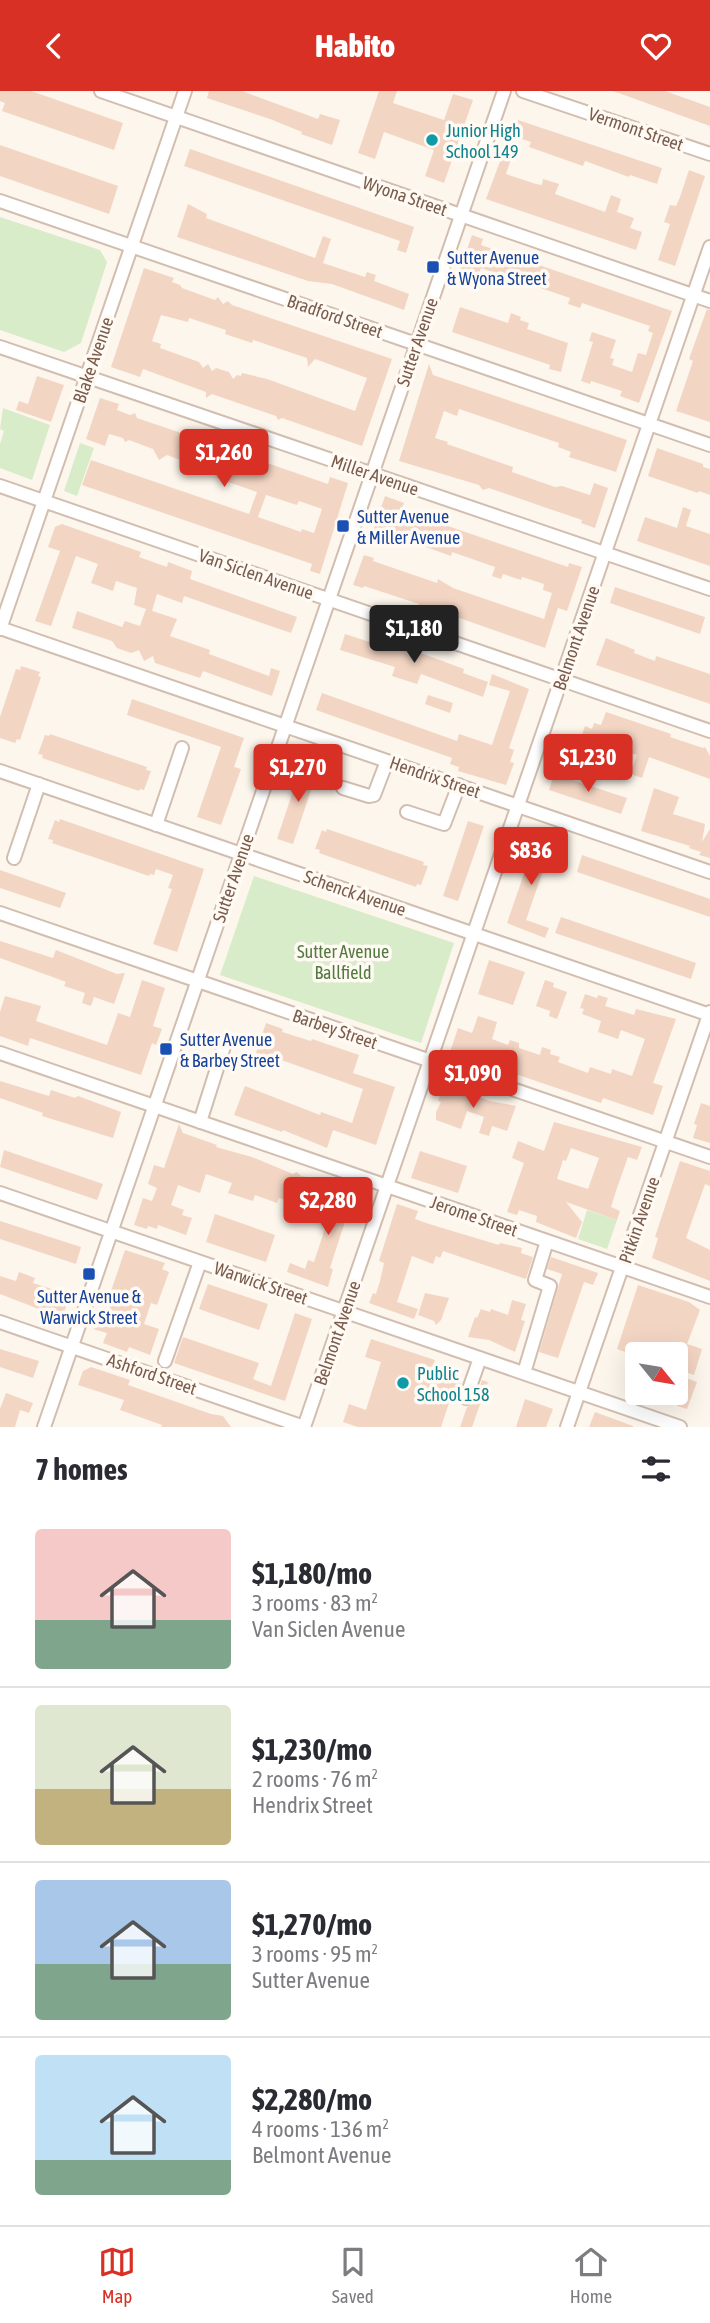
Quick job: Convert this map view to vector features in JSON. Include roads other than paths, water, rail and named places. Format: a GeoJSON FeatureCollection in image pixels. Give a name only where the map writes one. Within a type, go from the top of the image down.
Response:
{"type":"FeatureCollection","features":[{"type":"Feature","properties":{"kind":"street","name":"Wyona Street"},"geometry":{"type":"LineString","coordinates":[[101,91],[710,301]]}},
{"type":"Feature","properties":{"kind":"street","name":"Blake Avenue"},"geometry":{"type":"LineString","coordinates":[[0,628],[185,91]]}},
{"type":"Feature","properties":{"kind":"street","name":"Sutter Avenue"},"geometry":{"type":"LineString","coordinates":[[44,1427],[504,91]]}},
{"type":"Feature","properties":{"kind":"street","name":"Vermont Street"},"geometry":{"type":"LineString","coordinates":[[523,91],[710,155]]}},
{"type":"Feature","properties":{"kind":"street","name":"Bradford Street"},"geometry":{"type":"LineString","coordinates":[[0,201],[710,445]]}},
{"type":"Feature","properties":{"kind":"street","name":"Belmont Avenue"},"geometry":{"type":"LineString","coordinates":[[304,1427],[710,247]]}},
{"type":"Feature","properties":{"kind":"street","name":"Miller Avenue"},"geometry":{"type":"LineString","coordinates":[[0,347],[710,589]]}},
{"type":"Feature","properties":{"kind":"street","name":"Van Siclen Avenue"},"geometry":{"type":"LineString","coordinates":[[0,486],[710,731]]}},
{"type":"Feature","properties":{"kind":"street","name":"Hendrix Street"},"geometry":{"type":"LineString","coordinates":[[0,628],[710,872]]}},
{"type":"Feature","properties":{"kind":"street"},"geometry":{"type":"LineString","coordinates":[[156,825],[182,748]]}},
{"type":"Feature","properties":{"kind":"street"},"geometry":{"type":"LineString","coordinates":[[343,788],[374,795],[387,761]]}},
{"type":"Feature","properties":{"kind":"street","name":"Schenck Avenue"},"geometry":{"type":"LineString","coordinates":[[0,771],[710,1014]]}},
{"type":"Feature","properties":{"kind":"street"},"geometry":{"type":"LineString","coordinates":[[14,858],[39,784]]}},
{"type":"Feature","properties":{"kind":"street"},"geometry":{"type":"LineString","coordinates":[[407,812],[444,824],[458,785]]}},
{"type":"Feature","properties":{"kind":"street","name":"Barbey Street"},"geometry":{"type":"LineString","coordinates":[[0,913],[710,1157]]}},
{"type":"Feature","properties":{"kind":"street","name":"Pitkin Avenue"},"geometry":{"type":"LineString","coordinates":[[568,1427],[710,1014]]}},
{"type":"Feature","properties":{"kind":"street"},"geometry":{"type":"LineString","coordinates":[[200,1122],[225,1043]]}},
{"type":"Feature","properties":{"kind":"street","name":"Jerome Street"},"geometry":{"type":"LineString","coordinates":[[0,1053],[710,1297]]}},
{"type":"Feature","properties":{"kind":"street","name":"Warwick Street"},"geometry":{"type":"LineString","coordinates":[[0,1193],[680,1427]]}},
{"type":"Feature","properties":{"kind":"street"},"geometry":{"type":"LineString","coordinates":[[524,1373],[550,1286],[535,1280],[547,1241]]}},
{"type":"Feature","properties":{"kind":"street"},"geometry":{"type":"LineString","coordinates":[[165,1361],[200,1262]]}},
{"type":"Feature","properties":{"kind":"street","name":"Ashford Street"},"geometry":{"type":"LineString","coordinates":[[0,1322],[304,1427]]}},
{"type":"Feature","properties":{"kind":"street"},"geometry":{"type":"LineString","coordinates":[[466,1398],[480,1358]]}},
{"type":"Feature","properties":{"kind":"place","name":"Junior High School 149"},"geometry":{"type":"Point","coordinates":[432,140]}},
{"type":"Feature","properties":{"kind":"place","name":"Sutter Avenue & Wyona Street"},"geometry":{"type":"Point","coordinates":[433,267]}},
{"type":"Feature","properties":{"kind":"place","name":"Sutter Avenue & Miller Avenue"},"geometry":{"type":"Point","coordinates":[343,526]}},
{"type":"Feature","properties":{"kind":"place","name":"Sutter Avenue & Barbey Street"},"geometry":{"type":"Point","coordinates":[166,1049]}},
{"type":"Feature","properties":{"kind":"place","name":"Sutter Avenue & Warwick Street"},"geometry":{"type":"Point","coordinates":[89,1274]}},
{"type":"Feature","properties":{"kind":"place","name":"Public School 158"},"geometry":{"type":"Point","coordinates":[403,1383]}},
{"type":"Feature","properties":{"kind":"park label","name":"Sutter Avenue Ballfield"},"geometry":{"type":"Point","coordinates":[343,962]}}]}
